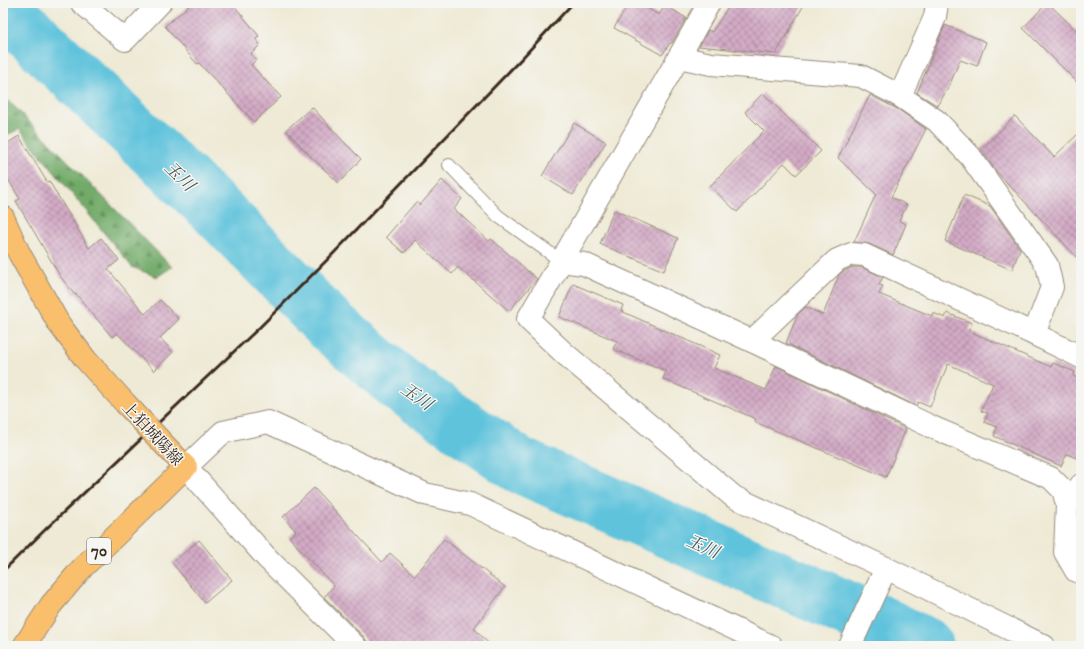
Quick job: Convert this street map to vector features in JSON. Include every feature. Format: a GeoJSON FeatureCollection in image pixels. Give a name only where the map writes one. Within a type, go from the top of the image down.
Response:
{"type":"FeatureCollection","features":[{"type":"Feature","properties":{"kind":"main road","name":"上狛城陽線"},"geometry":{"type":"LineString","coordinates":[[3,217],[19,253],[59,324],[86,360],[180,461],[83,566],[51,605],[24,646]]}},
{"type":"Feature","properties":{"kind":"street"},"geometry":{"type":"LineString","coordinates":[[82,3],[125,40],[160,3]]}},
{"type":"Feature","properties":{"kind":"street"},"geometry":{"type":"LineString","coordinates":[[709,3],[528,319],[565,354],[734,497],[886,568],[1044,646]]}},
{"type":"Feature","properties":{"kind":"street"},"geometry":{"type":"LineString","coordinates":[[900,96],[935,17],[938,3]]}},
{"type":"Feature","properties":{"kind":"street"},"geometry":{"type":"LineString","coordinates":[[679,57],[711,64],[861,76],[900,96],[937,121],[970,156],[1047,265],[1052,287],[1034,334]]}},
{"type":"Feature","properties":{"kind":"street"},"geometry":{"type":"LineString","coordinates":[[752,341],[837,260],[851,254],[864,255],[1081,357]]}},
{"type":"Feature","properties":{"kind":"street"},"geometry":{"type":"LineString","coordinates":[[561,261],[584,264],[752,341],[932,427],[1051,478],[1063,490],[1068,504],[1065,552],[1079,570]]}},
{"type":"Feature","properties":{"kind":"street"},"geometry":{"type":"LineString","coordinates":[[355,646],[266,557],[180,461],[223,432],[268,422],[425,494],[470,504],[772,646]]}},
{"type":"Feature","properties":{"kind":"street"},"geometry":{"type":"LineString","coordinates":[[1068,504],[1081,485]]}},
{"type":"Feature","properties":{"kind":"street"},"geometry":{"type":"LineString","coordinates":[[850,646],[886,568]]}},
{"type":"Feature","properties":{"kind":"lane"},"geometry":{"type":"LineString","coordinates":[[449,166],[498,216],[561,261]]}},
{"type":"Feature","properties":{"kind":"green space"},"geometry":{"type":"Polygon","coordinates":[[[3,95],[172,267],[157,277],[132,267],[19,129],[3,137],[3,95]]]}},
{"type":"Feature","properties":{"kind":"building"},"geometry":{"type":"Polygon","coordinates":[[[192,3],[232,3],[259,36],[256,39],[260,45],[251,54],[256,60],[251,65],[281,97],[254,122],[199,63],[197,64],[165,26],[192,3]]]}},
{"type":"Feature","properties":{"kind":"building"},"geometry":{"type":"Polygon","coordinates":[[[629,3],[638,3],[659,15],[665,5],[686,18],[672,43],[670,43],[662,55],[614,28],[629,3]]]}},
{"type":"Feature","properties":{"kind":"building"},"geometry":{"type":"Polygon","coordinates":[[[731,3],[805,3],[776,54],[699,46],[708,30],[712,32],[731,3]]]}},
{"type":"Feature","properties":{"kind":"building"},"geometry":{"type":"Polygon","coordinates":[[[1047,3],[1081,35],[1081,86],[1023,28],[1047,3]]]}},
{"type":"Feature","properties":{"kind":"building"},"geometry":{"type":"Polygon","coordinates":[[[945,25],[986,42],[977,66],[960,60],[947,91],[938,106],[917,93],[945,25]]]}},
{"type":"Feature","properties":{"kind":"building"},"geometry":{"type":"Polygon","coordinates":[[[763,93],[821,151],[796,175],[784,163],[737,212],[710,186],[764,131],[745,112],[763,93]]]}},
{"type":"Feature","properties":{"kind":"building"},"geometry":{"type":"Polygon","coordinates":[[[870,95],[899,110],[926,129],[891,197],[907,205],[899,221],[906,224],[893,255],[869,244],[854,242],[876,194],[838,158],[870,95]]]}},
{"type":"Feature","properties":{"kind":"building"},"geometry":{"type":"Polygon","coordinates":[[[312,107],[361,159],[339,183],[312,158],[286,130],[312,107]]]}},
{"type":"Feature","properties":{"kind":"building"},"geometry":{"type":"Polygon","coordinates":[[[1015,116],[1054,157],[1081,131],[1081,262],[996,171],[981,149],[1015,116]]]}},
{"type":"Feature","properties":{"kind":"building"},"geometry":{"type":"Polygon","coordinates":[[[574,123],[606,142],[573,195],[542,176],[574,123]]]}},
{"type":"Feature","properties":{"kind":"building"},"geometry":{"type":"Polygon","coordinates":[[[19,136],[47,182],[49,181],[89,248],[101,238],[119,260],[108,269],[145,314],[160,300],[179,319],[160,338],[173,352],[154,371],[117,333],[112,337],[76,294],[75,295],[60,276],[16,201],[20,199],[3,171],[3,146],[19,136]]]}},
{"type":"Feature","properties":{"kind":"building"},"geometry":{"type":"Polygon","coordinates":[[[442,180],[462,199],[454,209],[489,241],[491,239],[537,279],[509,311],[458,267],[452,274],[415,240],[404,253],[386,237],[416,202],[420,205],[442,180]]]}},
{"type":"Feature","properties":{"kind":"building"},"geometry":{"type":"Polygon","coordinates":[[[964,195],[990,206],[1020,249],[1012,270],[945,241],[964,195]]]}},
{"type":"Feature","properties":{"kind":"building"},"geometry":{"type":"Polygon","coordinates":[[[614,210],[678,238],[664,271],[600,244],[614,210]]]}},
{"type":"Feature","properties":{"kind":"building"},"geometry":{"type":"Polygon","coordinates":[[[853,267],[861,267],[883,277],[879,285],[883,286],[879,294],[932,316],[933,313],[945,318],[947,313],[972,323],[969,330],[976,334],[1051,367],[1053,363],[1075,372],[1073,376],[1081,380],[1081,460],[1067,454],[1061,466],[994,436],[997,427],[984,422],[988,413],[981,411],[993,384],[948,364],[930,407],[918,402],[916,406],[786,343],[798,314],[806,307],[823,315],[839,275],[853,267]]]}},
{"type":"Feature","properties":{"kind":"building"},"geometry":{"type":"Polygon","coordinates":[[[573,284],[623,305],[621,311],[720,355],[714,368],[766,390],[776,366],[906,429],[886,477],[755,422],[756,419],[663,379],[666,371],[613,349],[617,341],[559,317],[573,284]]]}},
{"type":"Feature","properties":{"kind":"building"},"geometry":{"type":"Polygon","coordinates":[[[314,488],[382,562],[390,553],[415,576],[444,539],[505,587],[474,628],[491,646],[367,646],[367,642],[364,637],[324,597],[334,586],[289,537],[296,531],[283,517],[314,488]]]}},
{"type":"Feature","properties":{"kind":"building"},"geometry":{"type":"Polygon","coordinates":[[[199,540],[232,580],[205,603],[172,563],[199,540]]]}},
{"type":"Feature","properties":{"kind":"waterway","name":"玉川"},"geometry":{"type":"LineString","coordinates":[[3,8],[219,213],[330,325],[401,385],[519,465],[884,625],[926,646]]}},
{"type":"Feature","properties":{"kind":"railway"},"geometry":{"type":"LineString","coordinates":[[3,571],[260,327],[330,257],[524,56],[573,3]]}}]}
